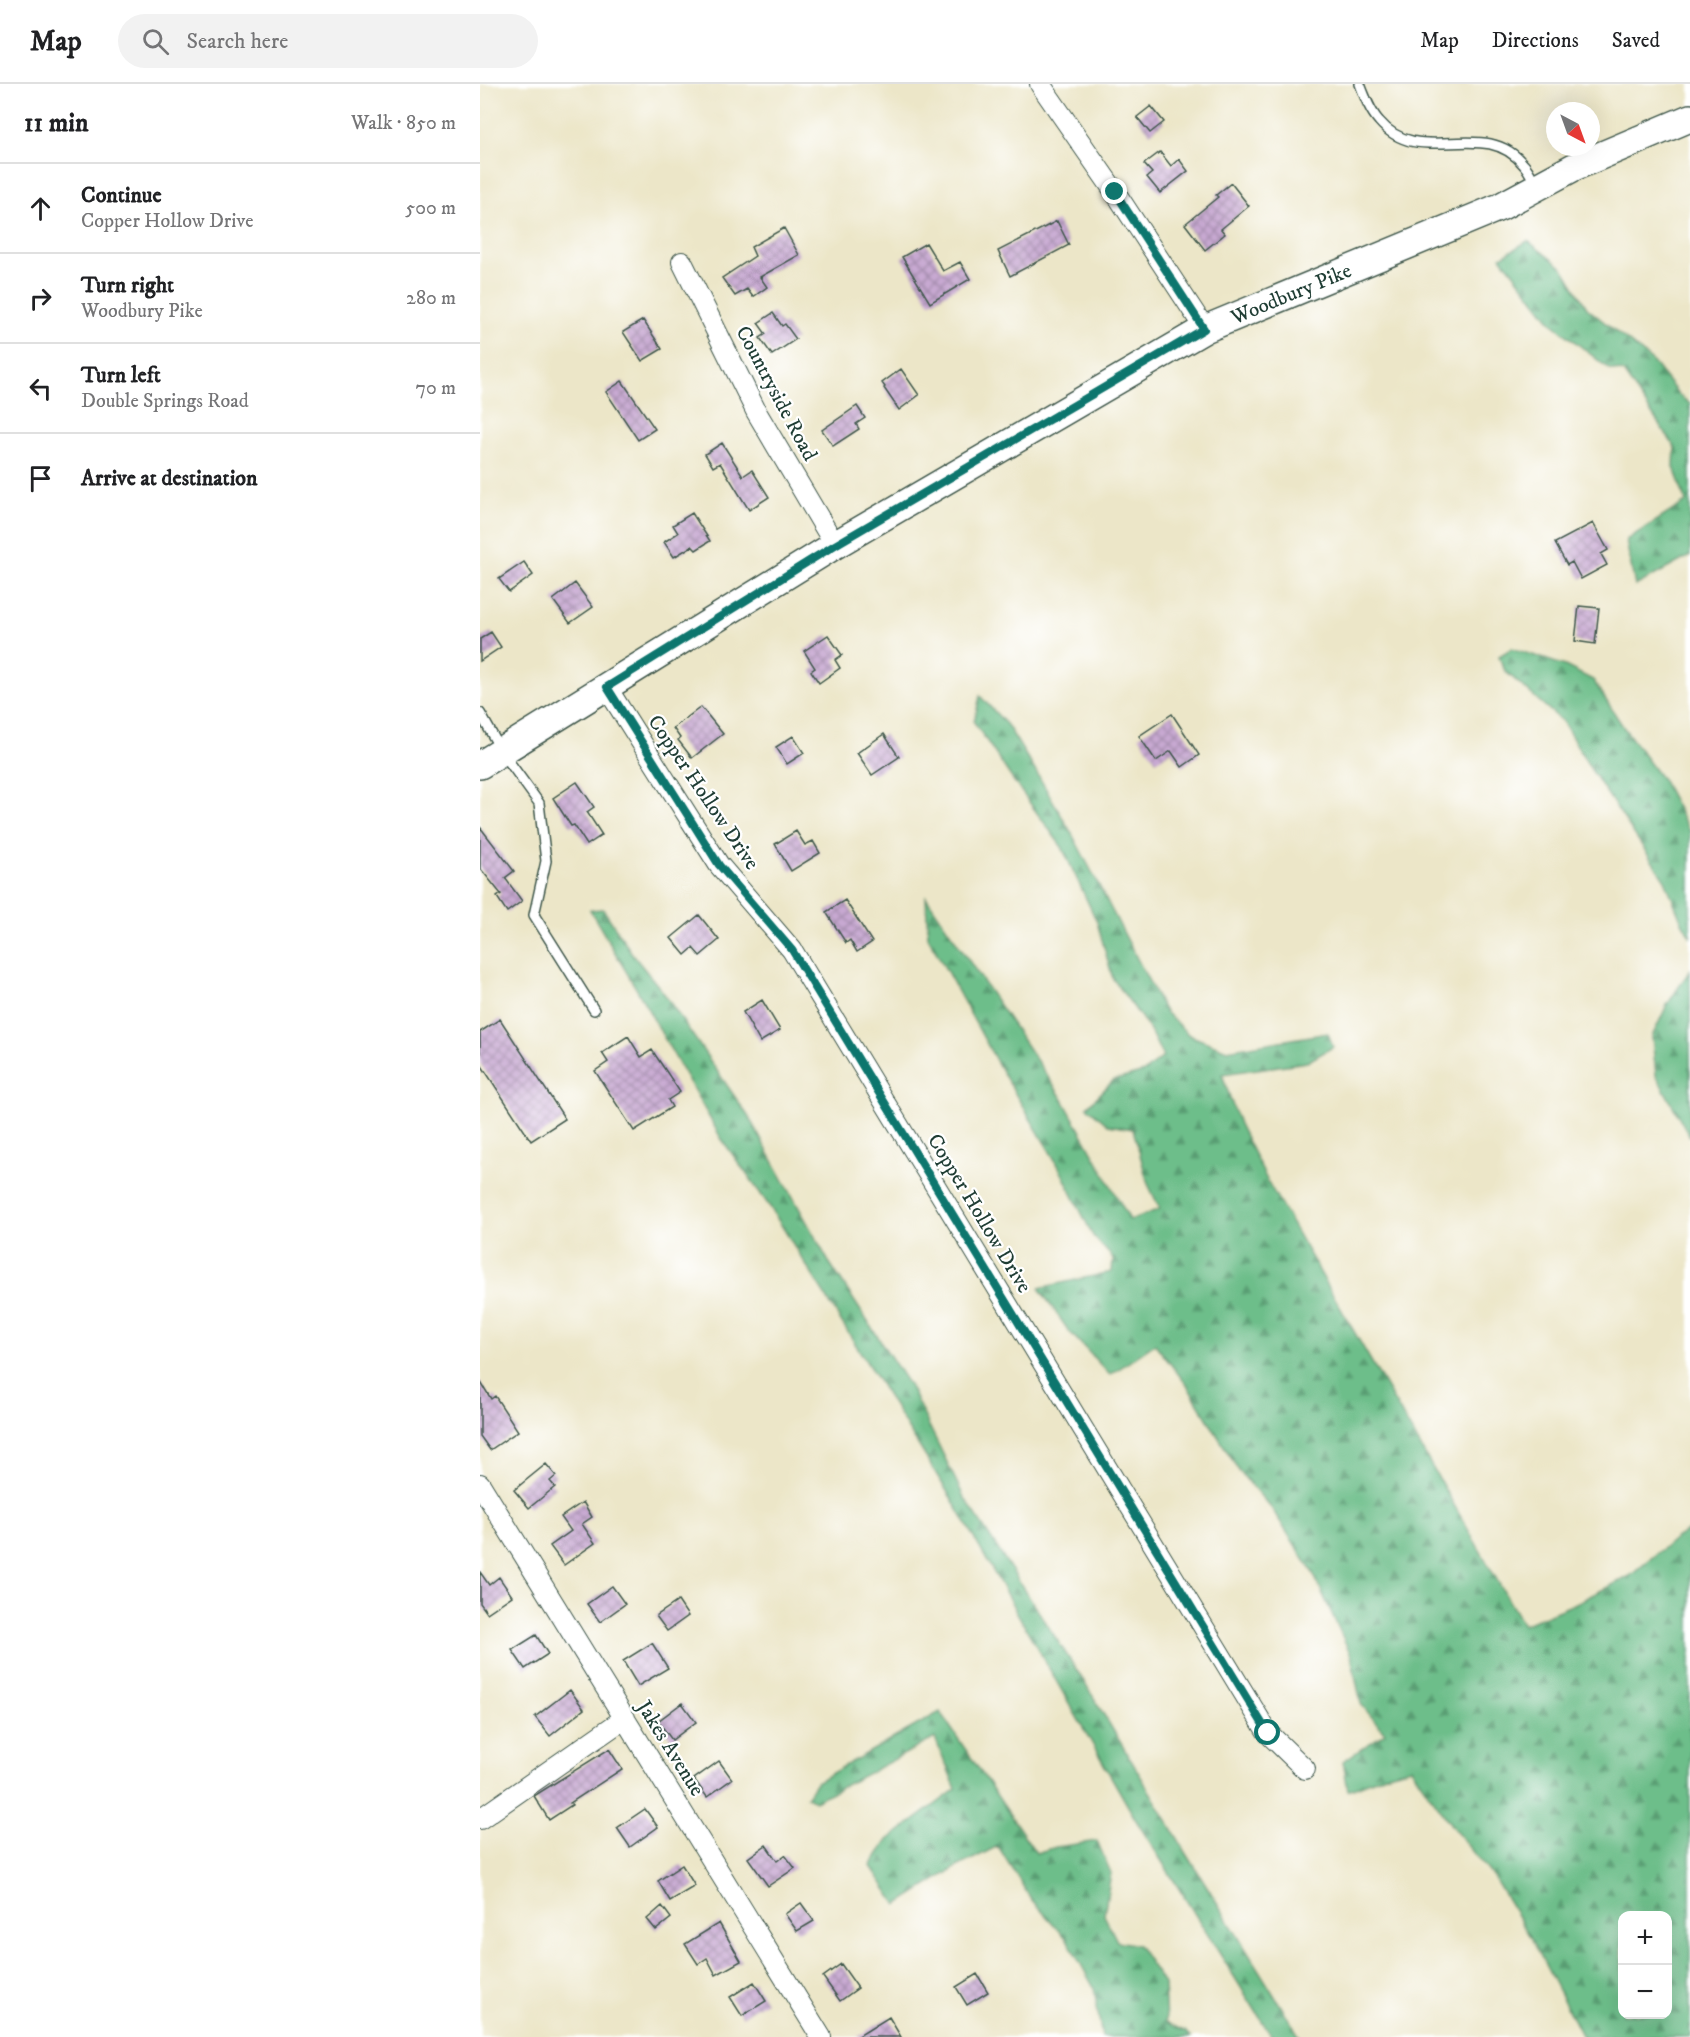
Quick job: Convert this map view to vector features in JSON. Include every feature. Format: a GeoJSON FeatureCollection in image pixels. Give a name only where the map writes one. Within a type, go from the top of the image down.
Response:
{"type":"FeatureCollection","features":[{"type":"Feature","properties":{"kind":"street"},"geometry":{"type":"LineString","coordinates":[[1040,84],[1115,192],[1204,329]]}},
{"type":"Feature","properties":{"kind":"street","name":"Woodbury Pike"},"geometry":{"type":"LineString","coordinates":[[491,758],[835,545],[1204,329],[1500,207],[1574,167],[1690,118]]}},
{"type":"Feature","properties":{"kind":"street","name":"Countryside Road"},"geometry":{"type":"LineString","coordinates":[[682,262],[757,413],[835,545]]}},
{"type":"Feature","properties":{"kind":"street","name":"Copper Hollow Drive"},"geometry":{"type":"LineString","coordinates":[[607,687],[719,865],[792,950],[1268,1733],[1305,1769]]}},
{"type":"Feature","properties":{"kind":"street","name":"Jakes Avenue"},"geometry":{"type":"LineString","coordinates":[[480,1484],[821,2037]]}},
{"type":"Feature","properties":{"kind":"street"},"geometry":{"type":"LineString","coordinates":[[480,1819],[625,1718]]}},
{"type":"Feature","properties":{"kind":"lane"},"geometry":{"type":"LineString","coordinates":[[1360,84],[1379,122],[1393,133],[1408,141],[1424,144],[1472,141],[1491,143],[1510,152],[1525,165],[1537,187]]}},
{"type":"Feature","properties":{"kind":"lane"},"geometry":{"type":"LineString","coordinates":[[480,713],[491,758],[539,803],[546,861],[534,915],[594,1010]]}},
{"type":"Feature","properties":{"kind":"green space"},"geometry":{"type":"Polygon","coordinates":[[[1528,241],[1563,268],[1587,308],[1651,360],[1679,395],[1690,404],[1690,556],[1635,586],[1626,540],[1686,502],[1674,467],[1675,447],[1623,372],[1609,369],[1553,324],[1501,257],[1528,241]]]}},
{"type":"Feature","properties":{"kind":"green space"},"geometry":{"type":"Polygon","coordinates":[[[1512,648],[1565,666],[1593,680],[1624,728],[1663,781],[1690,832],[1690,936],[1665,880],[1592,771],[1563,722],[1505,671],[1499,656],[1512,648]]]}},
{"type":"Feature","properties":{"kind":"green space"},"geometry":{"type":"Polygon","coordinates":[[[980,696],[1007,725],[1039,777],[1071,832],[1165,1012],[1189,1035],[1227,1050],[1328,1033],[1333,1047],[1307,1062],[1222,1074],[1239,1124],[1268,1182],[1523,1625],[1574,1604],[1630,1576],[1675,1538],[1690,1529],[1690,2037],[1582,2037],[1534,1943],[1494,1878],[1454,1829],[1411,1768],[1388,1774],[1348,1790],[1343,1761],[1385,1733],[1361,1704],[1351,1655],[1313,1573],[1272,1509],[1239,1471],[1187,1385],[1155,1344],[1110,1375],[1068,1330],[1039,1288],[1112,1272],[1113,1258],[1093,1236],[1058,1165],[1004,1075],[928,937],[926,897],[1062,1098],[1130,1220],[1160,1209],[1148,1184],[1133,1129],[1108,1125],[1087,1107],[1113,1081],[1144,1072],[1163,1057],[1148,1027],[1113,979],[1097,922],[1062,847],[974,722],[980,696]]]}},
{"type":"Feature","properties":{"kind":"green space"},"geometry":{"type":"Polygon","coordinates":[[[603,909],[633,955],[663,992],[748,1116],[829,1262],[909,1385],[964,1497],[1085,1683],[1300,2037],[1272,2037],[1136,1820],[950,1496],[770,1207],[721,1138],[590,910],[603,909]]]}},
{"type":"Feature","properties":{"kind":"green space"},"geometry":{"type":"Polygon","coordinates":[[[1690,970],[1690,1137],[1656,1075],[1652,1037],[1667,1005],[1690,970]]]}},
{"type":"Feature","properties":{"kind":"green space"},"geometry":{"type":"Polygon","coordinates":[[[940,1712],[1036,1853],[1056,1847],[1097,1841],[1111,1873],[1104,1915],[1117,1941],[1138,1945],[1164,1984],[1166,2022],[1187,2032],[1191,2037],[1102,2037],[1094,1988],[1067,1939],[1031,1899],[998,1846],[955,1868],[897,1905],[871,1866],[888,1840],[956,1789],[935,1738],[815,1801],[806,1797],[816,1782],[940,1712]]]}},
{"type":"Feature","properties":{"kind":"building"},"geometry":{"type":"Polygon","coordinates":[[[1151,106],[1164,122],[1150,133],[1137,117],[1151,106]]]}},
{"type":"Feature","properties":{"kind":"building"},"geometry":{"type":"Polygon","coordinates":[[[1160,152],[1171,166],[1179,159],[1188,171],[1160,193],[1147,177],[1152,173],[1144,164],[1160,152]]]}},
{"type":"Feature","properties":{"kind":"building"},"geometry":{"type":"Polygon","coordinates":[[[1231,183],[1249,206],[1221,229],[1225,234],[1205,250],[1185,224],[1218,197],[1216,195],[1231,183]]]}},
{"type":"Feature","properties":{"kind":"building"},"geometry":{"type":"Polygon","coordinates":[[[1057,221],[1069,245],[1010,276],[998,251],[1057,221]]]}},
{"type":"Feature","properties":{"kind":"building"},"geometry":{"type":"Polygon","coordinates":[[[784,228],[799,255],[760,277],[767,287],[753,297],[747,289],[735,296],[722,278],[755,256],[751,247],[784,228]]]}},
{"type":"Feature","properties":{"kind":"building"},"geometry":{"type":"Polygon","coordinates":[[[926,243],[943,271],[960,262],[970,279],[930,303],[902,257],[926,243]]]}},
{"type":"Feature","properties":{"kind":"building"},"geometry":{"type":"Polygon","coordinates":[[[773,313],[782,326],[785,324],[796,339],[772,355],[760,338],[766,334],[758,323],[773,313]]]}},
{"type":"Feature","properties":{"kind":"building"},"geometry":{"type":"Polygon","coordinates":[[[643,320],[662,349],[642,361],[623,332],[643,320]]]}},
{"type":"Feature","properties":{"kind":"building"},"geometry":{"type":"Polygon","coordinates":[[[901,369],[919,395],[899,410],[882,383],[901,369]]]}},
{"type":"Feature","properties":{"kind":"building"},"geometry":{"type":"Polygon","coordinates":[[[622,381],[655,429],[638,440],[606,392],[622,381]]]}},
{"type":"Feature","properties":{"kind":"building"},"geometry":{"type":"Polygon","coordinates":[[[857,406],[865,418],[856,424],[859,429],[833,446],[822,430],[857,406]]]}},
{"type":"Feature","properties":{"kind":"building"},"geometry":{"type":"Polygon","coordinates":[[[722,443],[743,476],[752,470],[769,497],[749,510],[720,463],[713,467],[705,454],[722,443]]]}},
{"type":"Feature","properties":{"kind":"building"},"geometry":{"type":"Polygon","coordinates":[[[692,513],[710,541],[696,550],[692,546],[674,557],[664,542],[678,533],[673,525],[692,513]]]}},
{"type":"Feature","properties":{"kind":"building"},"geometry":{"type":"Polygon","coordinates":[[[1593,523],[1608,550],[1601,554],[1607,565],[1581,579],[1572,562],[1567,565],[1555,543],[1593,523]]]}},
{"type":"Feature","properties":{"kind":"building"},"geometry":{"type":"Polygon","coordinates":[[[524,562],[533,575],[509,592],[499,579],[524,562]]]}},
{"type":"Feature","properties":{"kind":"building"},"geometry":{"type":"Polygon","coordinates":[[[575,583],[593,607],[570,623],[553,600],[575,583]]]}},
{"type":"Feature","properties":{"kind":"building"},"geometry":{"type":"Polygon","coordinates":[[[1579,606],[1599,608],[1595,644],[1575,641],[1579,606]]]}},
{"type":"Feature","properties":{"kind":"building"},"geometry":{"type":"Polygon","coordinates":[[[491,632],[501,647],[480,661],[480,639],[491,632]]]}},
{"type":"Feature","properties":{"kind":"building"},"geometry":{"type":"Polygon","coordinates":[[[828,635],[842,655],[835,660],[840,668],[819,683],[811,671],[815,668],[804,651],[828,635]]]}},
{"type":"Feature","properties":{"kind":"building"},"geometry":{"type":"Polygon","coordinates":[[[701,707],[723,734],[692,758],[678,740],[680,738],[673,728],[701,707]]]}},
{"type":"Feature","properties":{"kind":"building"},"geometry":{"type":"Polygon","coordinates":[[[1172,714],[1199,755],[1182,767],[1171,751],[1156,761],[1139,736],[1172,714]]]}},
{"type":"Feature","properties":{"kind":"building"},"geometry":{"type":"Polygon","coordinates":[[[884,734],[899,757],[872,775],[857,753],[884,734]]]}},
{"type":"Feature","properties":{"kind":"building"},"geometry":{"type":"Polygon","coordinates":[[[793,736],[804,753],[787,764],[776,747],[793,736]]]}},
{"type":"Feature","properties":{"kind":"building"},"geometry":{"type":"Polygon","coordinates":[[[577,782],[594,807],[587,812],[602,835],[587,845],[574,825],[571,826],[553,798],[577,782]]]}},
{"type":"Feature","properties":{"kind":"building"},"geometry":{"type":"Polygon","coordinates":[[[480,827],[514,871],[505,878],[522,901],[507,912],[497,897],[501,894],[480,868],[480,827]]]}},
{"type":"Feature","properties":{"kind":"building"},"geometry":{"type":"Polygon","coordinates":[[[796,831],[805,845],[813,841],[820,853],[791,871],[775,844],[796,831]]]}},
{"type":"Feature","properties":{"kind":"building"},"geometry":{"type":"Polygon","coordinates":[[[845,900],[872,942],[857,952],[850,940],[846,943],[826,912],[845,900]]]}},
{"type":"Feature","properties":{"kind":"building"},"geometry":{"type":"Polygon","coordinates":[[[699,915],[719,940],[700,956],[693,948],[685,955],[671,938],[699,915]]]}},
{"type":"Feature","properties":{"kind":"building"},"geometry":{"type":"Polygon","coordinates":[[[762,1000],[780,1030],[760,1042],[743,1012],[762,1000]]]}},
{"type":"Feature","properties":{"kind":"building"},"geometry":{"type":"Polygon","coordinates":[[[500,1019],[565,1119],[531,1141],[480,1063],[480,1032],[500,1019]]]}},
{"type":"Feature","properties":{"kind":"building"},"geometry":{"type":"Polygon","coordinates":[[[628,1036],[641,1057],[652,1050],[680,1092],[668,1100],[672,1107],[634,1131],[595,1071],[608,1062],[602,1053],[628,1036]]]}},
{"type":"Feature","properties":{"kind":"building"},"geometry":{"type":"Polygon","coordinates":[[[480,1381],[491,1399],[495,1396],[518,1431],[490,1450],[480,1436],[480,1381]]]}},
{"type":"Feature","properties":{"kind":"building"},"geometry":{"type":"Polygon","coordinates":[[[546,1464],[556,1476],[550,1481],[555,1487],[529,1508],[514,1490],[546,1464]]]}},
{"type":"Feature","properties":{"kind":"building"},"geometry":{"type":"Polygon","coordinates":[[[583,1502],[592,1517],[582,1524],[595,1543],[564,1565],[550,1546],[571,1531],[561,1517],[583,1502]]]}},
{"type":"Feature","properties":{"kind":"building"},"geometry":{"type":"Polygon","coordinates":[[[480,1572],[489,1585],[499,1577],[512,1596],[487,1613],[480,1603],[480,1572]]]}},
{"type":"Feature","properties":{"kind":"building"},"geometry":{"type":"Polygon","coordinates":[[[612,1586],[625,1604],[600,1622],[587,1604],[612,1586]]]}},
{"type":"Feature","properties":{"kind":"building"},"geometry":{"type":"Polygon","coordinates":[[[678,1601],[688,1616],[667,1631],[656,1616],[678,1601]]]}},
{"type":"Feature","properties":{"kind":"building"},"geometry":{"type":"Polygon","coordinates":[[[536,1635],[548,1654],[525,1669],[512,1650],[536,1635]]]}},
{"type":"Feature","properties":{"kind":"building"},"geometry":{"type":"Polygon","coordinates":[[[652,1643],[668,1668],[638,1686],[623,1661],[652,1643]]]}},
{"type":"Feature","properties":{"kind":"building"},"geometry":{"type":"Polygon","coordinates":[[[570,1690],[584,1709],[550,1736],[535,1717],[570,1690]]]}},
{"type":"Feature","properties":{"kind":"building"},"geometry":{"type":"Polygon","coordinates":[[[682,1703],[696,1722],[672,1740],[658,1721],[682,1703]]]}},
{"type":"Feature","properties":{"kind":"building"},"geometry":{"type":"Polygon","coordinates":[[[609,1749],[622,1769],[570,1803],[572,1805],[549,1820],[534,1796],[609,1749]]]}},
{"type":"Feature","properties":{"kind":"building"},"geometry":{"type":"Polygon","coordinates":[[[719,1761],[732,1779],[707,1797],[694,1779],[719,1761]]]}},
{"type":"Feature","properties":{"kind":"building"},"geometry":{"type":"Polygon","coordinates":[[[645,1809],[658,1827],[630,1847],[617,1828],[645,1809]]]}},
{"type":"Feature","properties":{"kind":"building"},"geometry":{"type":"Polygon","coordinates":[[[766,1845],[777,1861],[785,1855],[795,1868],[768,1886],[748,1858],[766,1845]]]}},
{"type":"Feature","properties":{"kind":"building"},"geometry":{"type":"Polygon","coordinates":[[[682,1865],[695,1886],[670,1901],[658,1881],[682,1865]]]}},
{"type":"Feature","properties":{"kind":"building"},"geometry":{"type":"Polygon","coordinates":[[[801,1903],[814,1921],[797,1931],[785,1914],[801,1903]]]}},
{"type":"Feature","properties":{"kind":"building"},"geometry":{"type":"Polygon","coordinates":[[[662,1906],[671,1918],[656,1930],[647,1919],[662,1906]]]}},
{"type":"Feature","properties":{"kind":"building"},"geometry":{"type":"Polygon","coordinates":[[[719,1923],[741,1961],[716,1975],[707,1958],[698,1964],[685,1944],[719,1923]]]}},
{"type":"Feature","properties":{"kind":"building"},"geometry":{"type":"Polygon","coordinates":[[[841,1964],[858,1988],[840,2001],[823,1977],[841,1964]]]}},
{"type":"Feature","properties":{"kind":"building"},"geometry":{"type":"Polygon","coordinates":[[[977,1974],[988,1992],[967,2005],[956,1987],[977,1974]]]}},
{"type":"Feature","properties":{"kind":"building"},"geometry":{"type":"Polygon","coordinates":[[[754,1982],[766,2001],[742,2016],[730,1997],[754,1982]]]}},
{"type":"Feature","properties":{"kind":"building"},"geometry":{"type":"Polygon","coordinates":[[[889,2017],[901,2037],[857,2037],[889,2017]]]}},
{"type":"Feature","properties":{"kind":"route"},"geometry":{"type":"LineString","coordinates":[[1115,192],[1204,329],[835,545],[607,687],[719,865],[792,950],[1268,1733]]}}]}
